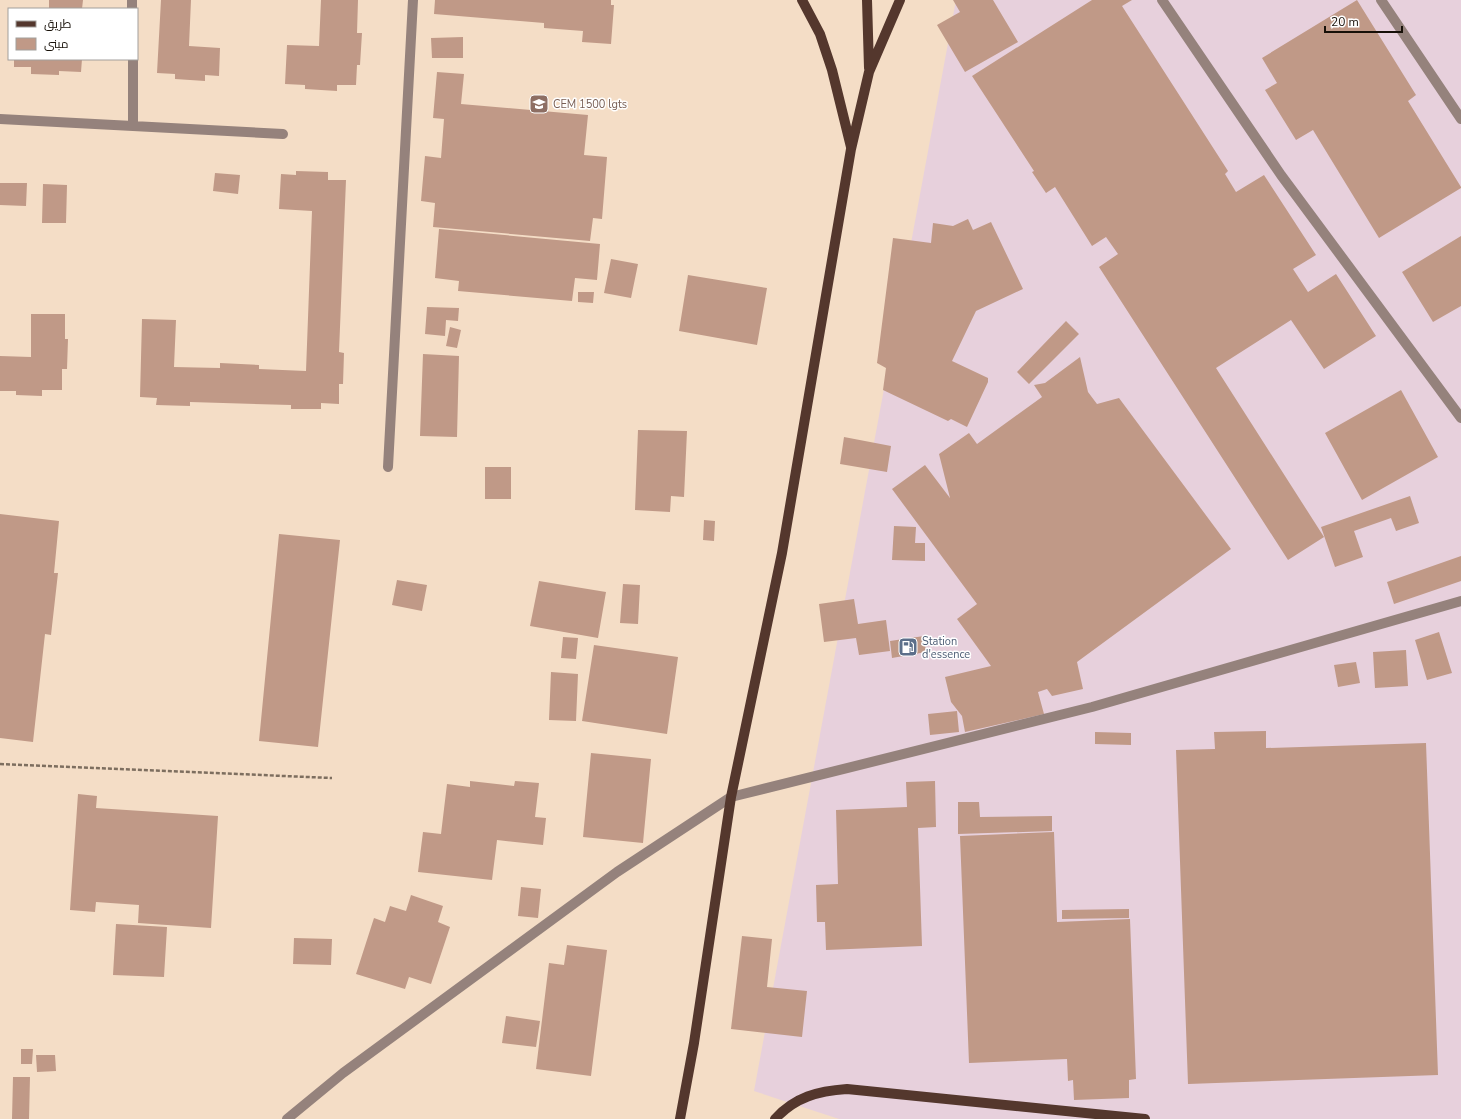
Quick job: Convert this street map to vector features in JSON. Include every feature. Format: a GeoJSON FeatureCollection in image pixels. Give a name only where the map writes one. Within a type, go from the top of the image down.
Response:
{"type":"FeatureCollection","features":[{"type":"Feature","properties":{"kind":"main road"},"geometry":{"type":"LineString","coordinates":[[802,0],[820,34],[832,70],[851,149]]}},
{"type":"Feature","properties":{"kind":"main road"},"geometry":{"type":"LineString","coordinates":[[867,0],[869,72]]}},
{"type":"Feature","properties":{"kind":"main road"},"geometry":{"type":"LineString","coordinates":[[680,1119],[694,1043],[731,797],[782,553],[851,149],[869,72],[900,0]]}},
{"type":"Feature","properties":{"kind":"main road"},"geometry":{"type":"LineString","coordinates":[[775,1119],[790,1105],[808,1095],[827,1090],[848,1089],[1145,1119]]}},
{"type":"Feature","properties":{"kind":"street"},"geometry":{"type":"LineString","coordinates":[[388,467],[413,0]]}},
{"type":"Feature","properties":{"kind":"street"},"geometry":{"type":"LineString","coordinates":[[1162,0],[1281,175],[1461,418]]}},
{"type":"Feature","properties":{"kind":"street"},"geometry":{"type":"LineString","coordinates":[[1381,0],[1461,119]]}},
{"type":"Feature","properties":{"kind":"street"},"geometry":{"type":"LineString","coordinates":[[132,60],[133,126]]}},
{"type":"Feature","properties":{"kind":"street"},"geometry":{"type":"LineString","coordinates":[[0,119],[282,134]]}},
{"type":"Feature","properties":{"kind":"street"},"geometry":{"type":"LineString","coordinates":[[286,1119],[343,1073],[617,872],[731,797],[1092,707],[1461,601]]}},
{"type":"Feature","properties":{"kind":"path"},"geometry":{"type":"LineString","coordinates":[[0,764],[332,778]]}},
{"type":"Feature","properties":{"kind":"shaded area"},"geometry":{"type":"Polygon","coordinates":[[[956,0],[1461,0],[1461,1119],[839,1119],[754,1091],[956,0]]]}},
{"type":"Feature","properties":{"kind":"building"},"geometry":{"type":"Polygon","coordinates":[[[49,0],[83,0],[82,8],[49,8],[49,0]]]}},
{"type":"Feature","properties":{"kind":"building"},"geometry":{"type":"Polygon","coordinates":[[[161,0],[191,0],[189,46],[220,48],[219,76],[205,75],[205,81],[175,79],[175,74],[157,73],[161,0]]]}},
{"type":"Feature","properties":{"kind":"building"},"geometry":{"type":"Polygon","coordinates":[[[321,0],[358,0],[357,33],[362,33],[360,65],[357,65],[356,85],[337,85],[337,91],[305,89],[305,85],[285,84],[287,45],[319,46],[321,0]]]}},
{"type":"Feature","properties":{"kind":"building"},"geometry":{"type":"Polygon","coordinates":[[[435,0],[611,0],[611,5],[614,5],[611,44],[582,42],[583,31],[544,28],[544,23],[434,14],[435,0]]]}},
{"type":"Feature","properties":{"kind":"building"},"geometry":{"type":"Polygon","coordinates":[[[953,0],[993,0],[1018,42],[965,72],[937,25],[960,12],[953,0]]]}},
{"type":"Feature","properties":{"kind":"building"},"geometry":{"type":"Polygon","coordinates":[[[1092,0],[1132,0],[1122,6],[1228,171],[1225,174],[1236,192],[1264,175],[1316,255],[1293,269],[1308,292],[1336,274],[1376,336],[1324,369],[1291,320],[1216,368],[1324,537],[1288,560],[1099,267],[1118,254],[1106,237],[1092,246],[1055,187],[1046,193],[1032,172],[1034,171],[972,76],[1092,0]]]}},
{"type":"Feature","properties":{"kind":"building"},"geometry":{"type":"Polygon","coordinates":[[[1357,0],[1416,95],[1408,101],[1461,187],[1379,238],[1313,130],[1296,140],[1265,90],[1277,83],[1262,58],[1357,0]]]}},
{"type":"Feature","properties":{"kind":"building"},"geometry":{"type":"Polygon","coordinates":[[[463,37],[463,58],[432,58],[431,38],[463,37]]]}},
{"type":"Feature","properties":{"kind":"building"},"geometry":{"type":"Polygon","coordinates":[[[14,60],[82,60],[81,72],[59,71],[59,75],[31,74],[31,67],[14,67],[14,60]]]}},
{"type":"Feature","properties":{"kind":"building"},"geometry":{"type":"Polygon","coordinates":[[[437,72],[464,74],[461,104],[588,115],[584,155],[607,157],[602,219],[593,218],[590,241],[433,227],[435,203],[421,201],[425,156],[441,158],[444,119],[433,118],[437,72]]]}},
{"type":"Feature","properties":{"kind":"building"},"geometry":{"type":"Polygon","coordinates":[[[296,171],[328,172],[328,180],[346,180],[339,352],[344,353],[343,384],[339,384],[339,404],[321,403],[321,409],[291,409],[291,405],[190,402],[190,406],[156,405],[157,398],[140,397],[142,319],[176,320],[174,367],[220,368],[220,363],[259,365],[259,369],[306,371],[312,211],[279,209],[281,174],[296,175],[296,171]]]}},
{"type":"Feature","properties":{"kind":"building"},"geometry":{"type":"Polygon","coordinates":[[[215,173],[240,175],[238,194],[213,191],[215,173]]]}},
{"type":"Feature","properties":{"kind":"building"},"geometry":{"type":"Polygon","coordinates":[[[0,183],[27,183],[26,206],[0,205],[0,183]]]}},
{"type":"Feature","properties":{"kind":"building"},"geometry":{"type":"Polygon","coordinates":[[[43,184],[67,185],[66,223],[42,223],[43,184]]]}},
{"type":"Feature","properties":{"kind":"building"},"geometry":{"type":"Polygon","coordinates":[[[968,219],[973,230],[991,222],[1023,289],[976,311],[952,361],[988,378],[988,382],[967,427],[951,419],[948,421],[883,390],[886,368],[877,363],[893,238],[931,243],[933,223],[953,226],[968,219]]]}},
{"type":"Feature","properties":{"kind":"building"},"geometry":{"type":"Polygon","coordinates":[[[439,229],[600,244],[597,280],[575,278],[572,301],[458,291],[459,281],[435,278],[439,229]]]}},
{"type":"Feature","properties":{"kind":"building"},"geometry":{"type":"Polygon","coordinates":[[[1461,236],[1461,306],[1433,322],[1402,272],[1461,236]]]}},
{"type":"Feature","properties":{"kind":"building"},"geometry":{"type":"Polygon","coordinates":[[[611,259],[638,264],[631,298],[604,293],[611,259]]]}},
{"type":"Feature","properties":{"kind":"building"},"geometry":{"type":"Polygon","coordinates":[[[688,275],[767,288],[757,345],[679,331],[688,275]]]}},
{"type":"Feature","properties":{"kind":"building"},"geometry":{"type":"Polygon","coordinates":[[[578,292],[594,292],[593,303],[578,302],[578,292]]]}},
{"type":"Feature","properties":{"kind":"building"},"geometry":{"type":"Polygon","coordinates":[[[427,307],[459,308],[458,321],[446,320],[445,336],[425,334],[427,307]]]}},
{"type":"Feature","properties":{"kind":"building"},"geometry":{"type":"Polygon","coordinates":[[[31,314],[65,314],[65,339],[68,339],[67,369],[62,369],[62,390],[42,390],[42,396],[16,395],[16,391],[0,391],[0,356],[31,357],[31,314]]]}},
{"type":"Feature","properties":{"kind":"building"},"geometry":{"type":"Polygon","coordinates":[[[1066,321],[1079,334],[1029,384],[1017,372],[1066,321]]]}},
{"type":"Feature","properties":{"kind":"building"},"geometry":{"type":"Polygon","coordinates":[[[450,327],[461,330],[457,348],[446,346],[450,327]]]}},
{"type":"Feature","properties":{"kind":"building"},"geometry":{"type":"Polygon","coordinates":[[[423,354],[459,356],[457,437],[420,436],[423,354]]]}},
{"type":"Feature","properties":{"kind":"building"},"geometry":{"type":"Polygon","coordinates":[[[1080,357],[1088,392],[1097,404],[1119,398],[1231,549],[1077,662],[1083,689],[1052,696],[1047,689],[1038,692],[1044,714],[965,732],[962,716],[951,702],[945,677],[991,666],[957,619],[977,604],[892,489],[925,465],[950,498],[939,454],[969,433],[977,444],[1042,397],[1034,385],[1045,383],[1080,357]]]}},
{"type":"Feature","properties":{"kind":"building"},"geometry":{"type":"Polygon","coordinates":[[[1401,390],[1438,457],[1362,500],[1325,433],[1401,390]]]}},
{"type":"Feature","properties":{"kind":"building"},"geometry":{"type":"Polygon","coordinates":[[[638,430],[687,431],[684,497],[671,496],[670,512],[635,510],[638,430]]]}},
{"type":"Feature","properties":{"kind":"building"},"geometry":{"type":"Polygon","coordinates":[[[844,437],[891,446],[887,472],[840,464],[844,437]]]}},
{"type":"Feature","properties":{"kind":"building"},"geometry":{"type":"Polygon","coordinates":[[[485,467],[511,467],[511,499],[485,499],[485,467]]]}},
{"type":"Feature","properties":{"kind":"building"},"geometry":{"type":"Polygon","coordinates":[[[1410,496],[1419,523],[1396,531],[1391,518],[1354,531],[1363,557],[1335,567],[1321,527],[1410,496]]]}},
{"type":"Feature","properties":{"kind":"building"},"geometry":{"type":"Polygon","coordinates":[[[0,514],[59,521],[54,573],[58,573],[51,635],[45,634],[33,742],[0,738],[0,514]]]}},
{"type":"Feature","properties":{"kind":"building"},"geometry":{"type":"Polygon","coordinates":[[[704,520],[715,521],[714,541],[703,540],[704,520]]]}},
{"type":"Feature","properties":{"kind":"building"},"geometry":{"type":"Polygon","coordinates":[[[894,526],[916,527],[915,543],[925,543],[925,561],[892,560],[894,526]]]}},
{"type":"Feature","properties":{"kind":"building"},"geometry":{"type":"Polygon","coordinates":[[[279,534],[340,540],[318,747],[259,741],[279,534]]]}},
{"type":"Feature","properties":{"kind":"building"},"geometry":{"type":"Polygon","coordinates":[[[1461,556],[1461,581],[1394,604],[1387,582],[1461,556]]]}},
{"type":"Feature","properties":{"kind":"building"},"geometry":{"type":"Polygon","coordinates":[[[397,580],[427,585],[422,611],[392,605],[397,580]]]}},
{"type":"Feature","properties":{"kind":"building"},"geometry":{"type":"Polygon","coordinates":[[[539,581],[606,592],[598,638],[530,626],[539,581]]]}},
{"type":"Feature","properties":{"kind":"building"},"geometry":{"type":"Polygon","coordinates":[[[623,584],[640,585],[638,624],[620,623],[623,584]]]}},
{"type":"Feature","properties":{"kind":"building"},"geometry":{"type":"Polygon","coordinates":[[[854,599],[858,624],[886,620],[890,651],[859,655],[856,638],[824,642],[819,604],[854,599]]]}},
{"type":"Feature","properties":{"kind":"building"},"geometry":{"type":"Polygon","coordinates":[[[1439,632],[1452,673],[1427,680],[1415,640],[1439,632]]]}},
{"type":"Feature","properties":{"kind":"building","name":"Station d'essence"},"geometry":{"type":"Polygon","coordinates":[[[924,636],[926,652],[892,658],[890,641],[924,636]]]}},
{"type":"Feature","properties":{"kind":"building"},"geometry":{"type":"Polygon","coordinates":[[[563,637],[578,638],[576,659],[561,658],[563,637]]]}},
{"type":"Feature","properties":{"kind":"building"},"geometry":{"type":"Polygon","coordinates":[[[594,645],[678,657],[667,734],[582,721],[594,645]]]}},
{"type":"Feature","properties":{"kind":"building"},"geometry":{"type":"Polygon","coordinates":[[[1406,650],[1408,686],[1375,688],[1373,652],[1406,650]]]}},
{"type":"Feature","properties":{"kind":"building"},"geometry":{"type":"Polygon","coordinates":[[[1356,662],[1360,683],[1338,687],[1334,665],[1356,662]]]}},
{"type":"Feature","properties":{"kind":"building"},"geometry":{"type":"Polygon","coordinates":[[[551,672],[578,674],[576,721],[549,720],[551,672]]]}},
{"type":"Feature","properties":{"kind":"building"},"geometry":{"type":"Polygon","coordinates":[[[957,711],[959,732],[930,735],[928,714],[957,711]]]}},
{"type":"Feature","properties":{"kind":"building"},"geometry":{"type":"Polygon","coordinates":[[[1266,731],[1266,748],[1426,743],[1438,1075],[1188,1084],[1176,750],[1215,749],[1214,732],[1266,731]]]}},
{"type":"Feature","properties":{"kind":"building"},"geometry":{"type":"Polygon","coordinates":[[[1095,732],[1131,733],[1131,745],[1095,744],[1095,732]]]}},
{"type":"Feature","properties":{"kind":"building"},"geometry":{"type":"Polygon","coordinates":[[[591,753],[651,759],[643,843],[583,837],[591,753]]]}},
{"type":"Feature","properties":{"kind":"building"},"geometry":{"type":"Polygon","coordinates":[[[470,781],[514,786],[515,781],[539,783],[535,817],[546,818],[543,845],[497,840],[492,880],[418,872],[423,832],[441,834],[447,784],[470,787],[470,781]]]}},
{"type":"Feature","properties":{"kind":"building"},"geometry":{"type":"Polygon","coordinates":[[[935,781],[936,827],[918,828],[922,946],[826,950],[825,922],[817,922],[816,885],[838,884],[836,810],[907,807],[906,782],[935,781]]]}},
{"type":"Feature","properties":{"kind":"building"},"geometry":{"type":"Polygon","coordinates":[[[78,794],[97,796],[96,808],[218,816],[211,928],[138,923],[139,905],[96,902],[95,912],[70,910],[78,794]]]}},
{"type":"Feature","properties":{"kind":"building"},"geometry":{"type":"Polygon","coordinates":[[[958,802],[979,802],[980,817],[1052,816],[1052,831],[958,834],[958,802]]]}},
{"type":"Feature","properties":{"kind":"building"},"geometry":{"type":"Polygon","coordinates":[[[1054,832],[1057,922],[1130,919],[1136,1079],[1129,1080],[1129,1098],[1074,1100],[1073,1080],[1068,1081],[1067,1059],[969,1063],[960,836],[1054,832]]]}},
{"type":"Feature","properties":{"kind":"building"},"geometry":{"type":"Polygon","coordinates":[[[521,887],[541,889],[538,918],[518,916],[521,887]]]}},
{"type":"Feature","properties":{"kind":"building"},"geometry":{"type":"Polygon","coordinates":[[[411,895],[443,906],[438,922],[450,927],[431,984],[409,977],[405,989],[356,974],[374,918],[385,922],[390,906],[406,911],[411,895]]]}},
{"type":"Feature","properties":{"kind":"building"},"geometry":{"type":"Polygon","coordinates":[[[1129,909],[1129,918],[1062,919],[1062,910],[1129,909]]]}},
{"type":"Feature","properties":{"kind":"building"},"geometry":{"type":"Polygon","coordinates":[[[116,924],[167,927],[164,977],[113,975],[116,924]]]}},
{"type":"Feature","properties":{"kind":"building"},"geometry":{"type":"Polygon","coordinates":[[[742,936],[772,939],[767,987],[807,991],[802,1037],[731,1029],[742,936]]]}},
{"type":"Feature","properties":{"kind":"building"},"geometry":{"type":"Polygon","coordinates":[[[294,938],[332,939],[331,965],[293,964],[294,938]]]}},
{"type":"Feature","properties":{"kind":"building"},"geometry":{"type":"Polygon","coordinates":[[[567,945],[607,950],[591,1076],[536,1069],[549,963],[564,965],[567,945]]]}},
{"type":"Feature","properties":{"kind":"building"},"geometry":{"type":"Polygon","coordinates":[[[506,1016],[540,1021],[536,1047],[502,1043],[506,1016]]]}},
{"type":"Feature","properties":{"kind":"building"},"geometry":{"type":"Polygon","coordinates":[[[21,1049],[33,1049],[32,1064],[21,1064],[21,1049]]]}},
{"type":"Feature","properties":{"kind":"building"},"geometry":{"type":"Polygon","coordinates":[[[36,1055],[55,1055],[56,1071],[37,1072],[36,1055]]]}},
{"type":"Feature","properties":{"kind":"building"},"geometry":{"type":"Polygon","coordinates":[[[13,1077],[30,1077],[29,1119],[12,1119],[13,1077]]]}},
{"type":"Feature","properties":{"kind":"place","name":"CEM 1500 lgts"},"geometry":{"type":"Point","coordinates":[539,104]}},
{"type":"Feature","properties":{"kind":"place","name":"Station d'essence"},"geometry":{"type":"Point","coordinates":[908,647]}}]}
